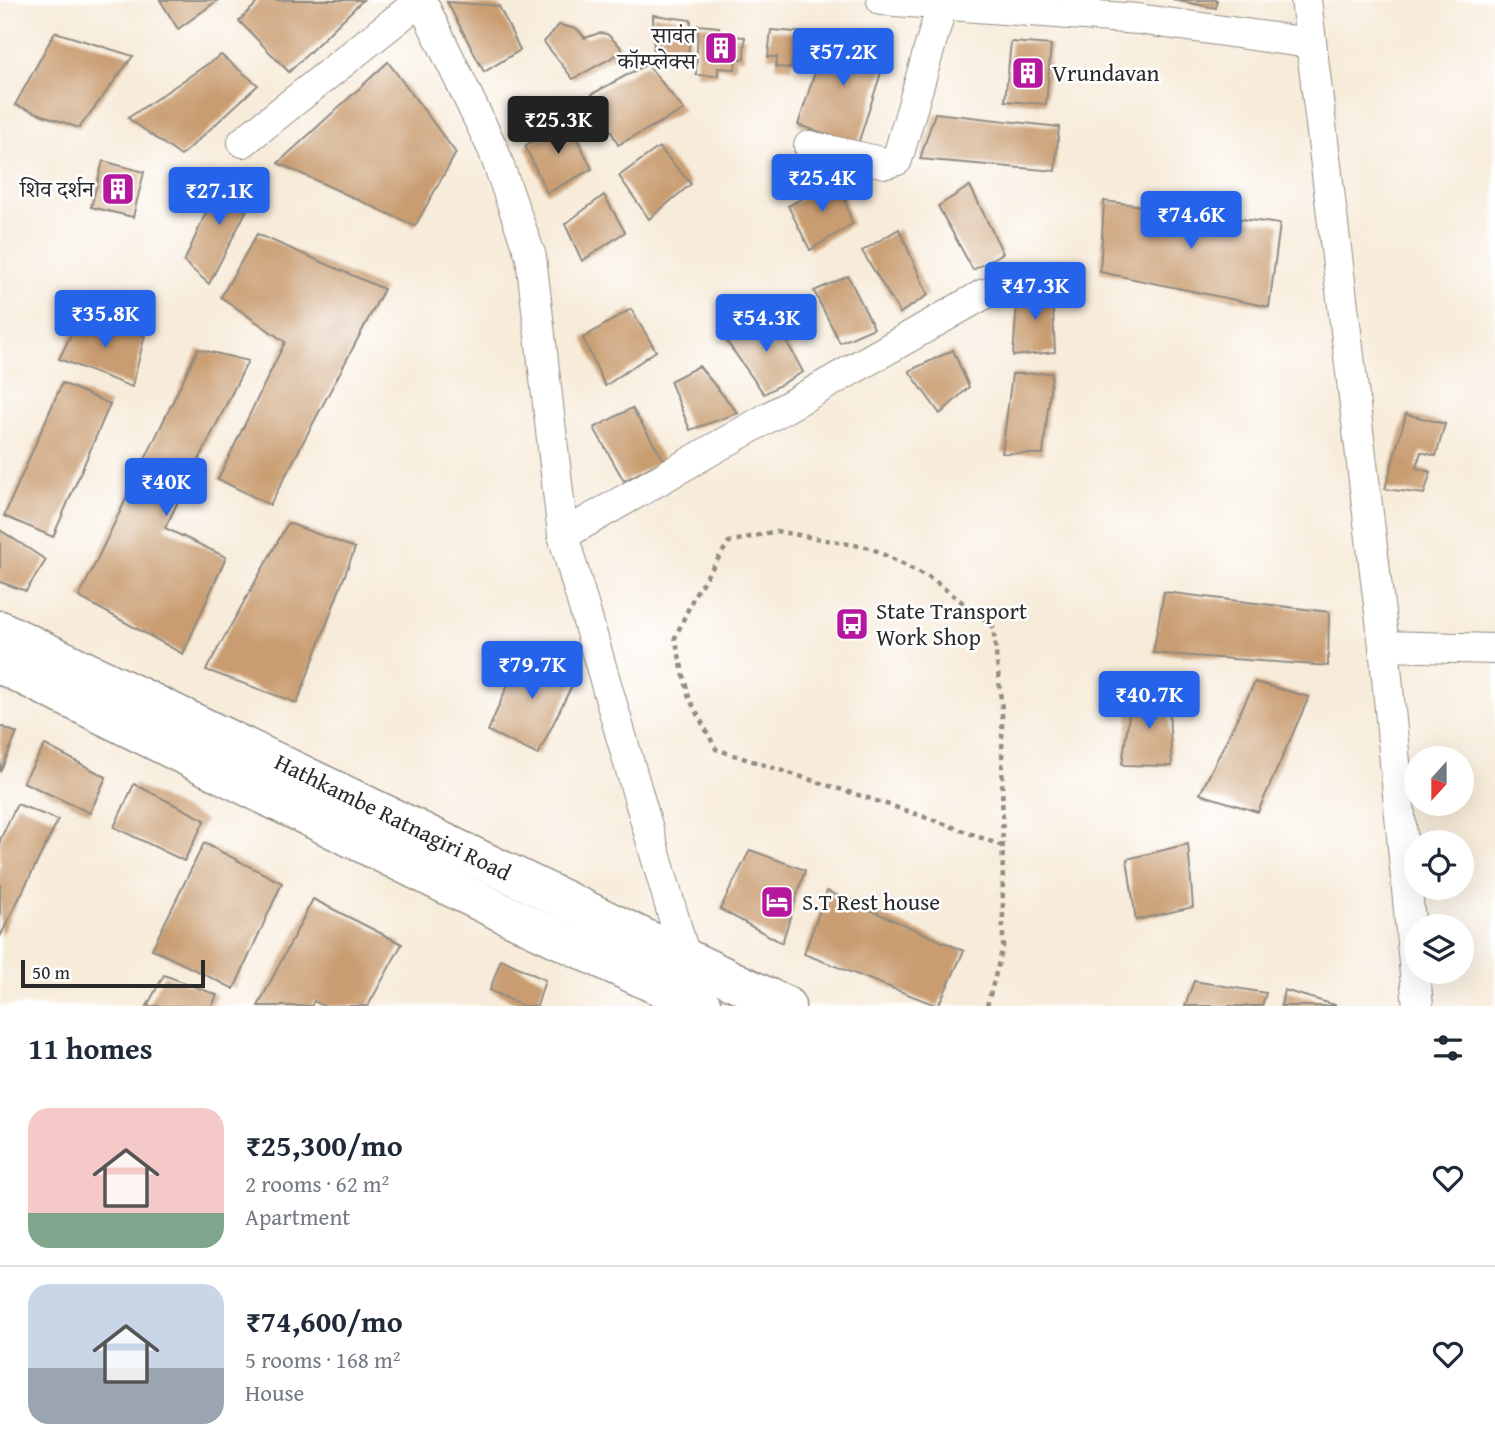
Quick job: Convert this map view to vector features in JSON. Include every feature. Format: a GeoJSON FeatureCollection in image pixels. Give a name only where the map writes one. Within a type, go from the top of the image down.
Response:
{"type":"FeatureCollection","features":[{"type":"Feature","properties":{"kind":"main road","name":"Hathkambe Ratnagiri Road"},"geometry":{"type":"LineString","coordinates":[[0,630],[686,985],[786,1006]]}},
{"type":"Feature","properties":{"kind":"main road"},"geometry":{"type":"LineString","coordinates":[[0,664],[499,911],[686,985]]}},
{"type":"Feature","properties":{"kind":"street"},"geometry":{"type":"LineString","coordinates":[[243,142],[421,0],[493,149],[531,257],[564,535],[686,985]]}},
{"type":"Feature","properties":{"kind":"street"},"geometry":{"type":"LineString","coordinates":[[882,0],[1138,19],[1310,43]]}},
{"type":"Feature","properties":{"kind":"street"},"geometry":{"type":"LineString","coordinates":[[1306,0],[1384,646],[1418,1006]]}},
{"type":"Feature","properties":{"kind":"street"},"geometry":{"type":"LineString","coordinates":[[809,146],[886,163],[897,160],[942,5]]}},
{"type":"Feature","properties":{"kind":"street"},"geometry":{"type":"LineString","coordinates":[[564,535],[984,294]]}},
{"type":"Feature","properties":{"kind":"street"},"geometry":{"type":"LineString","coordinates":[[1384,646],[1495,649]]}},
{"type":"Feature","properties":{"kind":"path"},"geometry":{"type":"LineString","coordinates":[[988,1006],[1003,947],[1002,709],[993,626],[932,579],[871,548],[776,531],[729,542],[695,594],[675,638],[689,698],[716,749],[808,781],[925,814],[1002,846]]}},
{"type":"Feature","properties":{"kind":"building"},"geometry":{"type":"Polygon","coordinates":[[[160,0],[218,0],[178,29],[160,0]]]}},
{"type":"Feature","properties":{"kind":"building"},"geometry":{"type":"Polygon","coordinates":[[[260,0],[363,0],[289,72],[239,21],[260,0]]]}},
{"type":"Feature","properties":{"kind":"building"},"geometry":{"type":"Polygon","coordinates":[[[1173,0],[1217,0],[1216,8],[1173,0]]]}},
{"type":"Feature","properties":{"kind":"building"},"geometry":{"type":"Polygon","coordinates":[[[447,2],[499,6],[520,50],[484,72],[447,2]]]}},
{"type":"Feature","properties":{"kind":"building"},"geometry":{"type":"Polygon","coordinates":[[[653,15],[691,20],[688,57],[654,54],[653,15]]]}},
{"type":"Feature","properties":{"kind":"building"},"geometry":{"type":"Polygon","coordinates":[[[559,25],[577,29],[585,38],[599,33],[607,34],[620,46],[622,52],[573,79],[544,42],[559,25]]]}},
{"type":"Feature","properties":{"kind":"building","name":"सावंत कॉम्प्लेक्स"},"geometry":{"type":"Polygon","coordinates":[[[698,25],[719,27],[719,35],[745,37],[744,59],[736,59],[735,69],[718,68],[718,76],[696,75],[698,25]]]}},
{"type":"Feature","properties":{"kind":"building"},"geometry":{"type":"Polygon","coordinates":[[[771,30],[808,33],[806,52],[799,52],[798,61],[792,61],[791,68],[776,67],[777,57],[768,57],[771,30]]]}},
{"type":"Feature","properties":{"kind":"building"},"geometry":{"type":"Polygon","coordinates":[[[55,32],[133,56],[79,128],[15,105],[55,32]]]}},
{"type":"Feature","properties":{"kind":"building"},"geometry":{"type":"Polygon","coordinates":[[[828,32],[888,51],[858,144],[798,125],[828,32]]]}},
{"type":"Feature","properties":{"kind":"building","name":"Vrundavan"},"geometry":{"type":"Polygon","coordinates":[[[1011,42],[1051,45],[1046,104],[1005,101],[1011,42]]]}},
{"type":"Feature","properties":{"kind":"building"},"geometry":{"type":"Polygon","coordinates":[[[221,55],[258,85],[181,156],[128,118],[221,55]]]}},
{"type":"Feature","properties":{"kind":"building"},"geometry":{"type":"Polygon","coordinates":[[[388,62],[456,153],[415,226],[278,163],[388,62]]]}},
{"type":"Feature","properties":{"kind":"building"},"geometry":{"type":"Polygon","coordinates":[[[647,64],[684,110],[618,145],[592,94],[647,64]]]}},
{"type":"Feature","properties":{"kind":"building"},"geometry":{"type":"Polygon","coordinates":[[[935,113],[1059,127],[1055,171],[920,159],[935,113]]]}},
{"type":"Feature","properties":{"kind":"building"},"geometry":{"type":"Polygon","coordinates":[[[567,117],[592,169],[547,193],[525,146],[567,117]]]}},
{"type":"Feature","properties":{"kind":"building"},"geometry":{"type":"Polygon","coordinates":[[[659,147],[691,184],[649,219],[619,176],[659,147]]]}},
{"type":"Feature","properties":{"kind":"building","name":"शिव दर्शन"},"geometry":{"type":"Polygon","coordinates":[[[103,161],[144,172],[133,217],[91,207],[103,161]]]}},
{"type":"Feature","properties":{"kind":"building"},"geometry":{"type":"Polygon","coordinates":[[[222,176],[257,190],[209,284],[184,262],[222,176]]]}},
{"type":"Feature","properties":{"kind":"building"},"geometry":{"type":"Polygon","coordinates":[[[839,179],[852,224],[810,250],[788,206],[839,179]]]}},
{"type":"Feature","properties":{"kind":"building"},"geometry":{"type":"Polygon","coordinates":[[[970,186],[1003,253],[973,270],[938,206],[970,186]]]}},
{"type":"Feature","properties":{"kind":"building"},"geometry":{"type":"Polygon","coordinates":[[[604,195],[625,232],[582,261],[565,224],[604,195]]]}},
{"type":"Feature","properties":{"kind":"building"},"geometry":{"type":"Polygon","coordinates":[[[1104,201],[1280,224],[1269,307],[1100,272],[1104,201]]]}},
{"type":"Feature","properties":{"kind":"building"},"geometry":{"type":"Polygon","coordinates":[[[899,229],[928,295],[900,313],[862,251],[899,229]]]}},
{"type":"Feature","properties":{"kind":"building"},"geometry":{"type":"Polygon","coordinates":[[[257,234],[384,289],[270,505],[218,479],[285,342],[221,297],[257,234]]]}},
{"type":"Feature","properties":{"kind":"building"},"geometry":{"type":"Polygon","coordinates":[[[848,276],[874,328],[840,343],[814,291],[848,276]]]}},
{"type":"Feature","properties":{"kind":"building"},"geometry":{"type":"Polygon","coordinates":[[[1052,286],[1055,352],[1013,356],[1018,290],[1052,286]]]}},
{"type":"Feature","properties":{"kind":"building"},"geometry":{"type":"Polygon","coordinates":[[[631,309],[656,351],[605,386],[583,338],[631,309]]]}},
{"type":"Feature","properties":{"kind":"building"},"geometry":{"type":"Polygon","coordinates":[[[81,315],[145,335],[132,387],[59,359],[81,315]]]}},
{"type":"Feature","properties":{"kind":"building"},"geometry":{"type":"Polygon","coordinates":[[[773,315],[803,372],[764,394],[725,339],[773,315]]]}},
{"type":"Feature","properties":{"kind":"building"},"geometry":{"type":"Polygon","coordinates":[[[198,349],[248,361],[165,528],[226,557],[183,654],[79,597],[198,349]]]}},
{"type":"Feature","properties":{"kind":"building"},"geometry":{"type":"Polygon","coordinates":[[[953,350],[969,387],[940,414],[909,371],[953,350]]]}},
{"type":"Feature","properties":{"kind":"building"},"geometry":{"type":"Polygon","coordinates":[[[699,366],[738,413],[690,430],[670,381],[699,366]]]}},
{"type":"Feature","properties":{"kind":"building"},"geometry":{"type":"Polygon","coordinates":[[[1052,373],[1043,454],[1002,453],[1012,374],[1052,373]]]}},
{"type":"Feature","properties":{"kind":"building"},"geometry":{"type":"Polygon","coordinates":[[[62,383],[110,404],[53,537],[4,516],[62,383]]]}},
{"type":"Feature","properties":{"kind":"building"},"geometry":{"type":"Polygon","coordinates":[[[632,408],[664,460],[624,481],[594,428],[632,408]]]}},
{"type":"Feature","properties":{"kind":"building"},"geometry":{"type":"Polygon","coordinates":[[[1406,414],[1445,424],[1436,456],[1421,452],[1416,468],[1431,472],[1424,494],[1385,489],[1406,414]]]}},
{"type":"Feature","properties":{"kind":"building"},"geometry":{"type":"Polygon","coordinates":[[[288,523],[355,548],[297,703],[206,670],[288,523]]]}},
{"type":"Feature","properties":{"kind":"building"},"geometry":{"type":"Polygon","coordinates":[[[0,530],[46,560],[26,591],[0,582],[0,530]]]}},
{"type":"Feature","properties":{"kind":"building"},"geometry":{"type":"Polygon","coordinates":[[[1164,592],[1329,612],[1328,666],[1153,653],[1164,592]]]}},
{"type":"Feature","properties":{"kind":"building"},"geometry":{"type":"Polygon","coordinates":[[[524,647],[577,675],[538,755],[488,731],[524,647]]]}},
{"type":"Feature","properties":{"kind":"building"},"geometry":{"type":"Polygon","coordinates":[[[1255,682],[1309,697],[1258,812],[1200,794],[1255,682]]]}},
{"type":"Feature","properties":{"kind":"building"},"geometry":{"type":"Polygon","coordinates":[[[1168,692],[1172,766],[1122,765],[1132,693],[1168,692]]]}},
{"type":"Feature","properties":{"kind":"building"},"geometry":{"type":"Polygon","coordinates":[[[0,726],[17,733],[0,772],[0,726]]]}},
{"type":"Feature","properties":{"kind":"building"},"geometry":{"type":"Polygon","coordinates":[[[45,745],[106,777],[90,813],[23,782],[45,745]]]}},
{"type":"Feature","properties":{"kind":"building"},"geometry":{"type":"Polygon","coordinates":[[[134,784],[205,820],[184,861],[114,827],[134,784]]]}},
{"type":"Feature","properties":{"kind":"building"},"geometry":{"type":"Polygon","coordinates":[[[17,804],[58,820],[0,937],[0,840],[17,804]]]}},
{"type":"Feature","properties":{"kind":"building"},"geometry":{"type":"Polygon","coordinates":[[[204,843],[282,883],[234,989],[152,949],[204,843]]]}},
{"type":"Feature","properties":{"kind":"building"},"geometry":{"type":"Polygon","coordinates":[[[1188,844],[1193,907],[1136,920],[1127,859],[1188,844]]]}},
{"type":"Feature","properties":{"kind":"building"},"geometry":{"type":"Polygon","coordinates":[[[750,850],[805,870],[782,943],[720,909],[750,850]]]}},
{"type":"Feature","properties":{"kind":"building"},"geometry":{"type":"Polygon","coordinates":[[[827,891],[964,951],[938,1006],[804,954],[827,891]]]}},
{"type":"Feature","properties":{"kind":"building"},"geometry":{"type":"Polygon","coordinates":[[[313,899],[402,944],[368,1006],[323,1006],[314,1001],[311,1006],[258,1006],[313,899]]]}},
{"type":"Feature","properties":{"kind":"building"},"geometry":{"type":"Polygon","coordinates":[[[501,959],[545,980],[537,1006],[522,1006],[490,990],[501,959]]]}},
{"type":"Feature","properties":{"kind":"building"},"geometry":{"type":"Polygon","coordinates":[[[164,975],[217,995],[212,1006],[147,1006],[164,975]]]}},
{"type":"Feature","properties":{"kind":"building"},"geometry":{"type":"Polygon","coordinates":[[[1194,981],[1266,993],[1262,1006],[1185,1006],[1194,981]]]}},
{"type":"Feature","properties":{"kind":"building"},"geometry":{"type":"Polygon","coordinates":[[[1284,990],[1335,1005],[1335,1006],[1281,1006],[1284,990]]]}},
{"type":"Feature","properties":{"kind":"place","name":"सावंत कॉम्प्लेक्स"},"geometry":{"type":"Point","coordinates":[721,48]}},
{"type":"Feature","properties":{"kind":"place","name":"Vrundavan"},"geometry":{"type":"Point","coordinates":[1028,73]}},
{"type":"Feature","properties":{"kind":"place","name":"शिव दर्शन"},"geometry":{"type":"Point","coordinates":[118,189]}},
{"type":"Feature","properties":{"kind":"place","name":"State Transport Work Shop"},"geometry":{"type":"Point","coordinates":[852,624]}},
{"type":"Feature","properties":{"kind":"place","name":"S.T Rest house"},"geometry":{"type":"Point","coordinates":[777,902]}}]}
